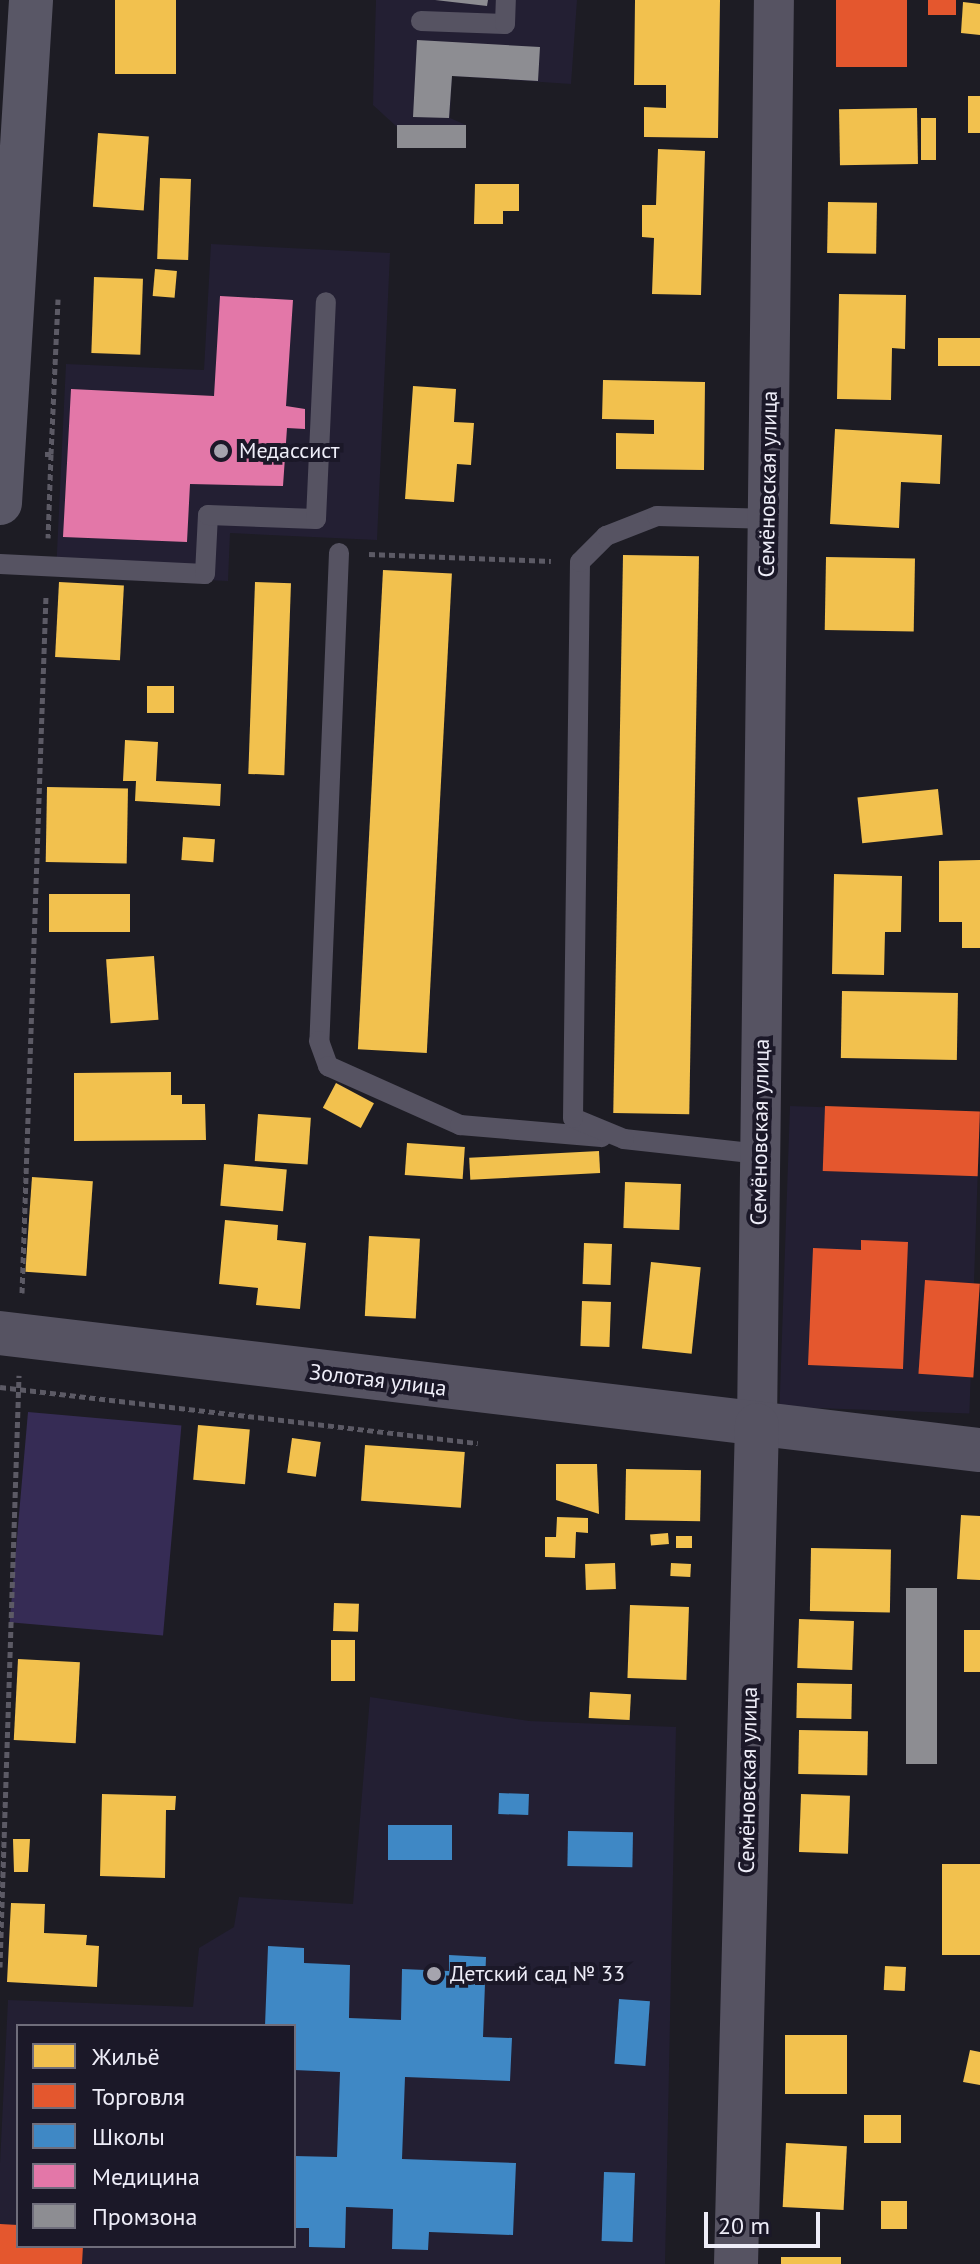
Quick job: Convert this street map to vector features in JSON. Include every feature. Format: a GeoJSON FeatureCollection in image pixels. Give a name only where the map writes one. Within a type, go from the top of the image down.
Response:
{"type":"FeatureCollection","features":[{"type":"Feature","properties":{"kind":"main road"},"geometry":{"type":"LineString","coordinates":[[0,503],[2,420],[31,0]]}},
{"type":"Feature","properties":{"kind":"street","name":"Семёновская улица"},"geometry":{"type":"LineString","coordinates":[[736,2264],[757,1425],[774,0]]}},
{"type":"Feature","properties":{"kind":"street","name":"Золотая улица"},"geometry":{"type":"LineString","coordinates":[[0,1333],[980,1450]]}},
{"type":"Feature","properties":{"kind":"lane"},"geometry":{"type":"LineString","coordinates":[[421,21],[505,24],[506,0]]}},
{"type":"Feature","properties":{"kind":"lane"},"geometry":{"type":"LineString","coordinates":[[0,564],[205,574],[208,515],[316,519],[326,302]]}},
{"type":"Feature","properties":{"kind":"lane"},"geometry":{"type":"LineString","coordinates":[[624,1139],[573,1118],[580,562],[606,536],[657,516],[768,519]]}},
{"type":"Feature","properties":{"kind":"lane"},"geometry":{"type":"LineString","coordinates":[[339,553],[319,1041],[328,1066],[460,1125],[760,1154]]}},
{"type":"Feature","properties":{"kind":"path"},"geometry":{"type":"LineString","coordinates":[[39,454],[51,454],[48,549]]}},
{"type":"Feature","properties":{"kind":"path"},"geometry":{"type":"LineString","coordinates":[[339,553],[580,562]]}},
{"type":"Feature","properties":{"kind":"path"},"geometry":{"type":"LineString","coordinates":[[22,1297],[47,581]]}},
{"type":"Feature","properties":{"kind":"path"},"geometry":{"type":"LineString","coordinates":[[0,1967],[20,1374]]}},
{"type":"Feature","properties":{"kind":"path"},"geometry":{"type":"LineString","coordinates":[[0,1387],[478,1443]]}},
{"type":"Feature","properties":{"kind":"shaded area"},"geometry":{"type":"Polygon","coordinates":[[[376,0],[577,0],[571,84],[452,76],[450,118],[466,125],[397,127],[373,105],[376,0]]]}},
{"type":"Feature","properties":{"kind":"shaded area","name":"Медассист"},"geometry":{"type":"Polygon","coordinates":[[[211,244],[390,253],[377,540],[230,533],[228,581],[56,573],[66,364],[204,370],[211,244]]]}},
{"type":"Feature","properties":{"kind":"shaded area"},"geometry":{"type":"Polygon","coordinates":[[[790,1106],[980,1113],[969,1413],[779,1407],[790,1106]]]}},
{"type":"Feature","properties":{"kind":"shaded area"},"geometry":{"type":"Polygon","coordinates":[[[28,1412],[181,1425],[163,1636],[10,1622],[28,1412]]]}},
{"type":"Feature","properties":{"kind":"shaded area","name":"Детский сад № 33"},"geometry":{"type":"Polygon","coordinates":[[[370,1697],[529,1721],[676,1727],[665,2264],[0,2264],[0,2164],[8,2000],[193,2007],[199,1948],[234,1927],[239,1897],[353,1904],[370,1697]]]}},
{"type":"Feature","properties":{"kind":"building: Жильё"},"geometry":{"type":"Polygon","coordinates":[[[115,0],[176,0],[176,74],[115,74],[115,0]]]}},
{"type":"Feature","properties":{"kind":"building: Жильё"},"geometry":{"type":"Polygon","coordinates":[[[635,0],[720,0],[718,138],[644,137],[644,107],[666,108],[666,85],[634,85],[635,0]]]}},
{"type":"Feature","properties":{"kind":"building: Жильё"},"geometry":{"type":"Polygon","coordinates":[[[963,2],[980,4],[980,35],[961,33],[963,2]]]}},
{"type":"Feature","properties":{"kind":"building: Жильё"},"geometry":{"type":"Polygon","coordinates":[[[968,96],[980,96],[980,133],[968,133],[968,96]]]}},
{"type":"Feature","properties":{"kind":"building: Жильё"},"geometry":{"type":"Polygon","coordinates":[[[917,108],[918,164],[840,165],[839,109],[917,108]]]}},
{"type":"Feature","properties":{"kind":"building: Жильё"},"geometry":{"type":"Polygon","coordinates":[[[921,118],[936,118],[936,160],[921,160],[921,118]]]}},
{"type":"Feature","properties":{"kind":"building: Жильё"},"geometry":{"type":"Polygon","coordinates":[[[98,133],[149,137],[144,210],[93,207],[98,133]]]}},
{"type":"Feature","properties":{"kind":"building: Жильё"},"geometry":{"type":"Polygon","coordinates":[[[658,149],[705,151],[701,295],[652,294],[654,238],[642,237],[642,205],[656,205],[658,149]]]}},
{"type":"Feature","properties":{"kind":"building: Жильё"},"geometry":{"type":"Polygon","coordinates":[[[160,178],[191,179],[188,260],[157,259],[160,178]]]}},
{"type":"Feature","properties":{"kind":"building: Жильё"},"geometry":{"type":"Polygon","coordinates":[[[475,184],[519,184],[519,211],[503,211],[503,224],[474,224],[475,184]]]}},
{"type":"Feature","properties":{"kind":"building: Жильё"},"geometry":{"type":"Polygon","coordinates":[[[828,202],[877,203],[876,254],[827,253],[828,202]]]}},
{"type":"Feature","properties":{"kind":"building: Жильё"},"geometry":{"type":"Polygon","coordinates":[[[155,269],[177,271],[175,298],[153,296],[155,269]]]}},
{"type":"Feature","properties":{"kind":"building: Жильё"},"geometry":{"type":"Polygon","coordinates":[[[94,277],[143,279],[140,355],[91,353],[94,277]]]}},
{"type":"Feature","properties":{"kind":"building: Жильё"},"geometry":{"type":"Polygon","coordinates":[[[839,294],[906,295],[905,349],[892,348],[891,400],[837,399],[839,294]]]}},
{"type":"Feature","properties":{"kind":"building: Жильё"},"geometry":{"type":"Polygon","coordinates":[[[938,338],[980,338],[980,366],[938,366],[938,338]]]}},
{"type":"Feature","properties":{"kind":"building: Жильё"},"geometry":{"type":"Polygon","coordinates":[[[603,380],[705,382],[704,470],[616,469],[616,433],[654,434],[654,420],[602,419],[603,380]]]}},
{"type":"Feature","properties":{"kind":"building: Жильё"},"geometry":{"type":"Polygon","coordinates":[[[413,386],[456,389],[454,422],[474,423],[471,465],[457,464],[454,502],[405,499],[413,386]]]}},
{"type":"Feature","properties":{"kind":"building: Жильё"},"geometry":{"type":"Polygon","coordinates":[[[835,429],[942,435],[940,484],[901,482],[899,528],[830,524],[835,429]]]}},
{"type":"Feature","properties":{"kind":"building: Жильё"},"geometry":{"type":"Polygon","coordinates":[[[623,555],[699,556],[689,1114],[613,1113],[623,555]]]}},
{"type":"Feature","properties":{"kind":"building: Жильё"},"geometry":{"type":"Polygon","coordinates":[[[826,557],[915,559],[914,632],[825,630],[826,557]]]}},
{"type":"Feature","properties":{"kind":"building: Жильё"},"geometry":{"type":"Polygon","coordinates":[[[383,570],[452,574],[427,1053],[358,1049],[383,570]]]}},
{"type":"Feature","properties":{"kind":"building: Жильё"},"geometry":{"type":"Polygon","coordinates":[[[59,582],[124,585],[120,660],[55,657],[59,582]]]}},
{"type":"Feature","properties":{"kind":"building: Жильё"},"geometry":{"type":"Polygon","coordinates":[[[255,582],[291,583],[284,775],[248,774],[255,582]]]}},
{"type":"Feature","properties":{"kind":"building: Жильё"},"geometry":{"type":"Polygon","coordinates":[[[147,686],[174,686],[174,713],[147,713],[147,686]]]}},
{"type":"Feature","properties":{"kind":"building: Жильё"},"geometry":{"type":"Polygon","coordinates":[[[125,740],[158,742],[156,781],[221,784],[220,806],[135,801],[136,781],[123,781],[125,740]]]}},
{"type":"Feature","properties":{"kind":"building: Жильё"},"geometry":{"type":"Polygon","coordinates":[[[47,787],[128,788],[127,863],[46,862],[47,787]]]}},
{"type":"Feature","properties":{"kind":"building: Жильё"},"geometry":{"type":"Polygon","coordinates":[[[938,789],[943,835],[862,843],[857,797],[938,789]]]}},
{"type":"Feature","properties":{"kind":"building: Жильё"},"geometry":{"type":"Polygon","coordinates":[[[183,837],[215,839],[213,862],[181,860],[183,837]]]}},
{"type":"Feature","properties":{"kind":"building: Жильё"},"geometry":{"type":"Polygon","coordinates":[[[980,860],[980,948],[962,948],[962,922],[939,922],[939,861],[980,860]]]}},
{"type":"Feature","properties":{"kind":"building: Жильё"},"geometry":{"type":"Polygon","coordinates":[[[834,874],[902,876],[901,932],[885,932],[884,975],[832,974],[834,874]]]}},
{"type":"Feature","properties":{"kind":"building: Жильё"},"geometry":{"type":"Polygon","coordinates":[[[49,894],[130,894],[130,932],[49,932],[49,894]]]}},
{"type":"Feature","properties":{"kind":"building: Жильё"},"geometry":{"type":"Polygon","coordinates":[[[154,956],[158,1020],[111,1023],[106,959],[154,956]]]}},
{"type":"Feature","properties":{"kind":"building: Жильё"},"geometry":{"type":"Polygon","coordinates":[[[842,991],[958,993],[957,1060],[841,1058],[842,991]]]}},
{"type":"Feature","properties":{"kind":"building: Жильё"},"geometry":{"type":"Polygon","coordinates":[[[171,1072],[171,1095],[182,1095],[182,1104],[205,1104],[206,1140],[74,1141],[74,1073],[171,1072]]]}},
{"type":"Feature","properties":{"kind":"building: Жильё"},"geometry":{"type":"Polygon","coordinates":[[[336,1083],[374,1103],[361,1128],[323,1108],[336,1083]]]}},
{"type":"Feature","properties":{"kind":"building: Жильё"},"geometry":{"type":"Polygon","coordinates":[[[258,1114],[311,1118],[308,1165],[255,1161],[258,1114]]]}},
{"type":"Feature","properties":{"kind":"building: Жильё"},"geometry":{"type":"Polygon","coordinates":[[[407,1143],[465,1147],[463,1179],[405,1175],[407,1143]]]}},
{"type":"Feature","properties":{"kind":"building: Жильё"},"geometry":{"type":"Polygon","coordinates":[[[599,1151],[600,1173],[470,1180],[469,1158],[599,1151]]]}},
{"type":"Feature","properties":{"kind":"building: Жильё"},"geometry":{"type":"Polygon","coordinates":[[[224,1164],[287,1169],[283,1211],[220,1206],[224,1164]]]}},
{"type":"Feature","properties":{"kind":"building: Жильё"},"geometry":{"type":"Polygon","coordinates":[[[32,1177],[93,1181],[86,1276],[25,1272],[32,1177]]]}},
{"type":"Feature","properties":{"kind":"building: Жильё"},"geometry":{"type":"Polygon","coordinates":[[[625,1182],[681,1184],[679,1230],[623,1228],[625,1182]]]}},
{"type":"Feature","properties":{"kind":"building: Жильё"},"geometry":{"type":"Polygon","coordinates":[[[225,1220],[278,1225],[277,1240],[306,1243],[300,1309],[256,1305],[258,1288],[219,1284],[225,1220]]]}},
{"type":"Feature","properties":{"kind":"building: Жильё"},"geometry":{"type":"Polygon","coordinates":[[[369,1236],[420,1239],[416,1319],[365,1316],[369,1236]]]}},
{"type":"Feature","properties":{"kind":"building: Жильё"},"geometry":{"type":"Polygon","coordinates":[[[584,1243],[612,1244],[611,1285],[583,1284],[584,1243]]]}},
{"type":"Feature","properties":{"kind":"building: Жильё"},"geometry":{"type":"Polygon","coordinates":[[[651,1262],[701,1267],[692,1354],[642,1349],[651,1262]]]}},
{"type":"Feature","properties":{"kind":"building: Жильё"},"geometry":{"type":"Polygon","coordinates":[[[582,1301],[611,1302],[609,1347],[580,1346],[582,1301]]]}},
{"type":"Feature","properties":{"kind":"building: Жильё"},"geometry":{"type":"Polygon","coordinates":[[[198,1425],[250,1430],[245,1484],[193,1480],[198,1425]]]}},
{"type":"Feature","properties":{"kind":"building: Жильё"},"geometry":{"type":"Polygon","coordinates":[[[292,1438],[321,1442],[316,1477],[287,1473],[292,1438]]]}},
{"type":"Feature","properties":{"kind":"building: Жильё"},"geometry":{"type":"Polygon","coordinates":[[[365,1445],[465,1452],[461,1508],[361,1501],[365,1445]]]}},
{"type":"Feature","properties":{"kind":"building: Жильё"},"geometry":{"type":"Polygon","coordinates":[[[556,1464],[597,1464],[599,1514],[556,1500],[556,1464]]]}},
{"type":"Feature","properties":{"kind":"building: Жильё"},"geometry":{"type":"Polygon","coordinates":[[[626,1469],[701,1470],[700,1521],[625,1520],[626,1469]]]}},
{"type":"Feature","properties":{"kind":"building: Жильё"},"geometry":{"type":"Polygon","coordinates":[[[961,1515],[980,1516],[980,1580],[957,1579],[961,1515]]]}},
{"type":"Feature","properties":{"kind":"building: Жильё"},"geometry":{"type":"Polygon","coordinates":[[[557,1517],[588,1518],[588,1533],[576,1532],[575,1558],[545,1557],[545,1537],[556,1537],[557,1517]]]}},
{"type":"Feature","properties":{"kind":"building: Жильё"},"geometry":{"type":"Polygon","coordinates":[[[668,1533],[669,1544],[651,1546],[650,1535],[668,1533]]]}},
{"type":"Feature","properties":{"kind":"building: Жильё"},"geometry":{"type":"Polygon","coordinates":[[[676,1536],[692,1536],[692,1548],[676,1548],[676,1536]]]}},
{"type":"Feature","properties":{"kind":"building: Жильё"},"geometry":{"type":"Polygon","coordinates":[[[811,1548],[891,1549],[890,1612],[810,1611],[811,1548]]]}},
{"type":"Feature","properties":{"kind":"building: Жильё"},"geometry":{"type":"Polygon","coordinates":[[[615,1563],[616,1589],[586,1590],[585,1564],[615,1563]]]}},
{"type":"Feature","properties":{"kind":"building: Жильё"},"geometry":{"type":"Polygon","coordinates":[[[671,1563],[691,1564],[690,1577],[670,1576],[671,1563]]]}},
{"type":"Feature","properties":{"kind":"building: Жильё"},"geometry":{"type":"Polygon","coordinates":[[[334,1603],[359,1604],[358,1632],[333,1631],[334,1603]]]}},
{"type":"Feature","properties":{"kind":"building: Жильё"},"geometry":{"type":"Polygon","coordinates":[[[630,1605],[689,1607],[686,1680],[627,1678],[630,1605]]]}},
{"type":"Feature","properties":{"kind":"building: Жильё"},"geometry":{"type":"Polygon","coordinates":[[[799,1619],[854,1621],[852,1670],[797,1668],[799,1619]]]}},
{"type":"Feature","properties":{"kind":"building: Жильё"},"geometry":{"type":"Polygon","coordinates":[[[964,1630],[980,1630],[980,1672],[964,1672],[964,1630]]]}},
{"type":"Feature","properties":{"kind":"building: Жильё"},"geometry":{"type":"Polygon","coordinates":[[[331,1640],[355,1640],[355,1681],[331,1681],[331,1640]]]}},
{"type":"Feature","properties":{"kind":"building: Жильё"},"geometry":{"type":"Polygon","coordinates":[[[18,1659],[80,1662],[76,1743],[14,1740],[18,1659]]]}},
{"type":"Feature","properties":{"kind":"building: Жильё"},"geometry":{"type":"Polygon","coordinates":[[[797,1683],[852,1684],[851,1719],[796,1718],[797,1683]]]}},
{"type":"Feature","properties":{"kind":"building: Жильё"},"geometry":{"type":"Polygon","coordinates":[[[590,1692],[631,1694],[630,1720],[589,1718],[590,1692]]]}},
{"type":"Feature","properties":{"kind":"building: Жильё"},"geometry":{"type":"Polygon","coordinates":[[[799,1730],[868,1731],[867,1775],[798,1774],[799,1730]]]}},
{"type":"Feature","properties":{"kind":"building: Жильё"},"geometry":{"type":"Polygon","coordinates":[[[102,1794],[176,1796],[175,1810],[166,1810],[165,1878],[100,1876],[102,1794]]]}},
{"type":"Feature","properties":{"kind":"building: Жильё"},"geometry":{"type":"Polygon","coordinates":[[[801,1794],[850,1796],[848,1854],[799,1852],[801,1794]]]}},
{"type":"Feature","properties":{"kind":"building: Жильё"},"geometry":{"type":"Polygon","coordinates":[[[13,1839],[30,1839],[28,1872],[14,1872],[13,1839]]]}},
{"type":"Feature","properties":{"kind":"building: Жильё"},"geometry":{"type":"Polygon","coordinates":[[[942,1864],[980,1864],[980,1955],[942,1955],[942,1864]]]}},
{"type":"Feature","properties":{"kind":"building: Жильё"},"geometry":{"type":"Polygon","coordinates":[[[11,1903],[45,1904],[44,1933],[87,1935],[86,1945],[99,1946],[97,1987],[7,1982],[11,1903]]]}},
{"type":"Feature","properties":{"kind":"building: Жильё"},"geometry":{"type":"Polygon","coordinates":[[[885,1966],[906,1967],[905,1991],[884,1990],[885,1966]]]}},
{"type":"Feature","properties":{"kind":"building: Жильё"},"geometry":{"type":"Polygon","coordinates":[[[785,2035],[847,2035],[847,2094],[785,2094],[785,2035]]]}},
{"type":"Feature","properties":{"kind":"building: Жильё"},"geometry":{"type":"Polygon","coordinates":[[[970,2050],[980,2052],[980,2085],[963,2082],[970,2050]]]}},
{"type":"Feature","properties":{"kind":"building: Жильё"},"geometry":{"type":"Polygon","coordinates":[[[864,2115],[901,2115],[901,2143],[864,2143],[864,2115]]]}},
{"type":"Feature","properties":{"kind":"building: Жильё"},"geometry":{"type":"Polygon","coordinates":[[[786,2143],[847,2146],[844,2210],[783,2207],[786,2143]]]}},
{"type":"Feature","properties":{"kind":"building: Жильё"},"geometry":{"type":"Polygon","coordinates":[[[881,2201],[907,2201],[907,2229],[881,2229],[881,2201]]]}},
{"type":"Feature","properties":{"kind":"building: Жильё"},"geometry":{"type":"Polygon","coordinates":[[[781,2257],[841,2257],[841,2264],[781,2264],[781,2257]]]}},
{"type":"Feature","properties":{"kind":"building: Торговля"},"geometry":{"type":"Polygon","coordinates":[[[836,0],[907,0],[907,67],[836,67],[836,0]]]}},
{"type":"Feature","properties":{"kind":"building: Торговля"},"geometry":{"type":"Polygon","coordinates":[[[928,0],[956,0],[956,15],[928,15],[928,0]]]}},
{"type":"Feature","properties":{"kind":"building: Торговля"},"geometry":{"type":"Polygon","coordinates":[[[825,1106],[980,1111],[978,1176],[823,1171],[825,1106]]]}},
{"type":"Feature","properties":{"kind":"building: Торговля"},"geometry":{"type":"Polygon","coordinates":[[[861,1240],[908,1242],[903,1369],[808,1365],[813,1248],[861,1250],[861,1240]]]}},
{"type":"Feature","properties":{"kind":"building: Торговля"},"geometry":{"type":"Polygon","coordinates":[[[925,1280],[980,1284],[973,1378],[918,1374],[925,1280]]]}},
{"type":"Feature","properties":{"kind":"building: Торговля"},"geometry":{"type":"Polygon","coordinates":[[[0,2224],[16,2225],[16,2248],[83,2248],[82,2264],[0,2264],[0,2224]]]}},
{"type":"Feature","properties":{"kind":"building: Школы"},"geometry":{"type":"Polygon","coordinates":[[[499,1793],[529,1794],[528,1815],[498,1814],[499,1793]]]}},
{"type":"Feature","properties":{"kind":"building: Школы"},"geometry":{"type":"Polygon","coordinates":[[[388,1825],[452,1825],[452,1860],[388,1860],[388,1825]]]}},
{"type":"Feature","properties":{"kind":"building: Школы"},"geometry":{"type":"Polygon","coordinates":[[[568,1831],[633,1832],[632,1867],[567,1866],[568,1831]]]}},
{"type":"Feature","properties":{"kind":"building: Школы"},"geometry":{"type":"Polygon","coordinates":[[[268,1946],[304,1948],[304,1963],[350,1965],[349,2018],[401,2020],[402,1969],[449,1971],[449,1955],[486,1957],[483,2037],[512,2038],[510,2081],[405,2077],[402,2159],[516,2163],[513,2235],[429,2232],[428,2250],[392,2249],[393,2209],[346,2207],[345,2248],[309,2247],[309,2228],[296,2228],[296,2156],[337,2157],[340,2072],[296,2070],[296,2024],[265,2024],[268,1946]]]}},
{"type":"Feature","properties":{"kind":"building: Школы"},"geometry":{"type":"Polygon","coordinates":[[[619,1999],[650,2001],[645,2066],[614,2064],[619,1999]]]}},
{"type":"Feature","properties":{"kind":"building: Школы"},"geometry":{"type":"Polygon","coordinates":[[[604,2172],[635,2173],[633,2242],[602,2241],[604,2172]]]}},
{"type":"Feature","properties":{"kind":"building: Медицина"},"geometry":{"type":"Polygon","coordinates":[[[220,296],[293,300],[286,406],[305,409],[305,429],[287,428],[283,486],[190,484],[187,542],[63,537],[71,389],[214,396],[220,296]]]}},
{"type":"Feature","properties":{"kind":"building: Промзона"},"geometry":{"type":"Polygon","coordinates":[[[435,0],[488,0],[487,6],[435,0]]]}},
{"type":"Feature","properties":{"kind":"building: Промзона"},"geometry":{"type":"Polygon","coordinates":[[[417,40],[540,47],[538,81],[452,76],[449,118],[413,117],[417,40]]]}},
{"type":"Feature","properties":{"kind":"building: Промзона"},"geometry":{"type":"Polygon","coordinates":[[[397,125],[466,125],[466,148],[397,148],[397,125]]]}},
{"type":"Feature","properties":{"kind":"building: Промзона"},"geometry":{"type":"Polygon","coordinates":[[[906,1588],[937,1588],[937,1764],[906,1764],[906,1588]]]}},
{"type":"Feature","properties":{"kind":"place","name":"Медассист"},"geometry":{"type":"Point","coordinates":[221,451]}},
{"type":"Feature","properties":{"kind":"place","name":"Детский сад № 33"},"geometry":{"type":"Point","coordinates":[434,1974]}}]}
